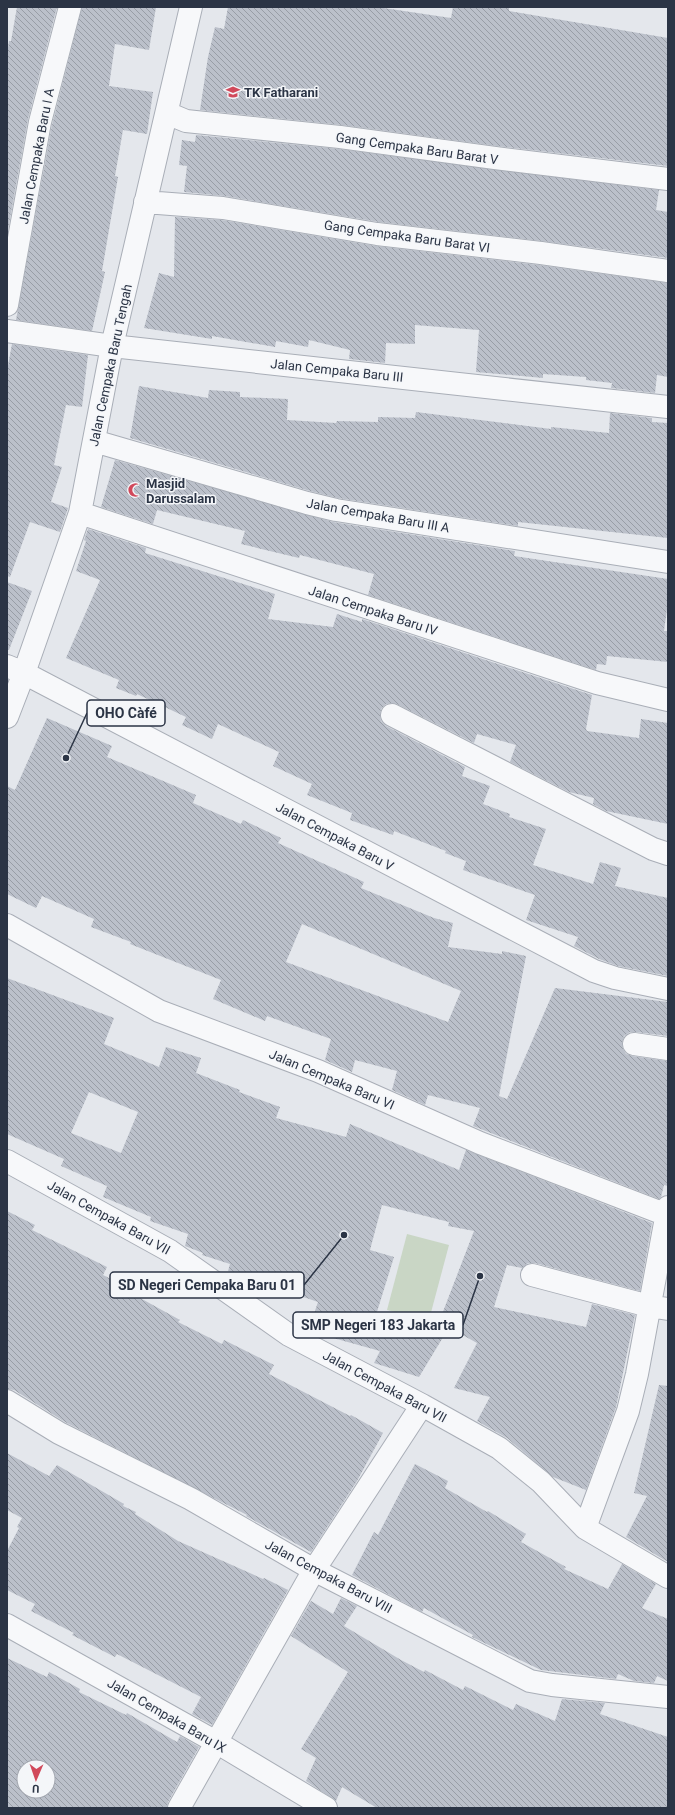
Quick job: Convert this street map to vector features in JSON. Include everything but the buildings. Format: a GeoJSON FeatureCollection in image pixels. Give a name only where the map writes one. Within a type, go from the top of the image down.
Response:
{"type":"FeatureCollection","features":[{"type":"Feature","properties":{"kind":"street","name":"Jalan Cempaka Baru I A"},"geometry":{"type":"LineString","coordinates":[[7,305],[40,122],[70,7]]}},
{"type":"Feature","properties":{"kind":"street","name":"Jalan Cempaka Baru Tengah"},"geometry":{"type":"LineString","coordinates":[[7,717],[16,669],[80,513],[112,346],[191,7]]}},
{"type":"Feature","properties":{"kind":"street","name":"Gang Cempaka Baru Barat V"},"geometry":{"type":"LineString","coordinates":[[167,112],[186,121],[340,137],[668,179]]}},
{"type":"Feature","properties":{"kind":"street","name":"Gang Cempaka Baru Barat VI"},"geometry":{"type":"LineString","coordinates":[[145,202],[223,208],[376,234],[541,253],[668,271]]}},
{"type":"Feature","properties":{"kind":"street","name":"Jalan Cempaka Baru III"},"geometry":{"type":"LineString","coordinates":[[7,331],[112,346],[668,407]]}},
{"type":"Feature","properties":{"kind":"street","name":"Jalan Cempaka Baru III A"},"geometry":{"type":"LineString","coordinates":[[94,441],[307,503],[336,510],[668,562]]}},
{"type":"Feature","properties":{"kind":"street","name":"Jalan Cempaka Baru IV"},"geometry":{"type":"LineString","coordinates":[[80,513],[596,683],[668,700]]}},
{"type":"Feature","properties":{"kind":"street","name":"Jalan Cempaka Baru V"},"geometry":{"type":"LineString","coordinates":[[16,669],[594,971],[615,978],[668,989]]}},
{"type":"Feature","properties":{"kind":"street"},"geometry":{"type":"LineString","coordinates":[[392,715],[653,849],[668,854]]}},
{"type":"Feature","properties":{"kind":"street","name":"Jalan Cempaka Baru VI"},"geometry":{"type":"LineString","coordinates":[[7,924],[159,1011],[318,1072],[480,1144],[667,1211]]}},
{"type":"Feature","properties":{"kind":"street"},"geometry":{"type":"LineString","coordinates":[[634,1044],[668,1049]]}},
{"type":"Feature","properties":{"kind":"street","name":"Jalan Cempaka Baru VII"},"geometry":{"type":"LineString","coordinates":[[7,1161],[170,1251],[289,1335],[422,1405],[499,1448],[542,1482],[585,1528],[668,1577]]}},
{"type":"Feature","properties":{"kind":"street"},"geometry":{"type":"LineString","coordinates":[[585,1528],[628,1411],[637,1374],[659,1307],[667,1211]]}},
{"type":"Feature","properties":{"kind":"street"},"geometry":{"type":"LineString","coordinates":[[532,1275],[659,1307]]}},
{"type":"Feature","properties":{"kind":"street","name":"Jalan Cempaka Baru VIII"},"geometry":{"type":"LineString","coordinates":[[7,1401],[59,1433],[191,1499],[314,1570],[530,1681],[552,1685],[668,1697]]}},
{"type":"Feature","properties":{"kind":"street"},"geometry":{"type":"LineString","coordinates":[[179,1808],[314,1570],[422,1405]]}},
{"type":"Feature","properties":{"kind":"street","name":"Jalan Cempaka Baru IX"},"geometry":{"type":"LineString","coordinates":[[7,1625],[216,1742],[326,1808]]}},
{"type":"Feature","properties":{"kind":"green space"},"geometry":{"type":"Polygon","coordinates":[[[407,1234],[449,1245],[429,1320],[387,1310],[407,1234]]]}},
{"type":"Feature","properties":{"kind":"place","name":"TK Fatharani"},"geometry":{"type":"Point","coordinates":[233,92]}},
{"type":"Feature","properties":{"kind":"place","name":"Masjid Darussalam"},"geometry":{"type":"Point","coordinates":[135,490]}},
{"type":"Feature","properties":{"kind":"place","name":"OHO Càfé"},"geometry":{"type":"Point","coordinates":[66,758]}},
{"type":"Feature","properties":{"kind":"place","name":"SD Negeri Cempaka Baru 01"},"geometry":{"type":"Point","coordinates":[344,1235]}},
{"type":"Feature","properties":{"kind":"place","name":"SMP Negeri 183 Jakarta"},"geometry":{"type":"Point","coordinates":[480,1276]}}]}
